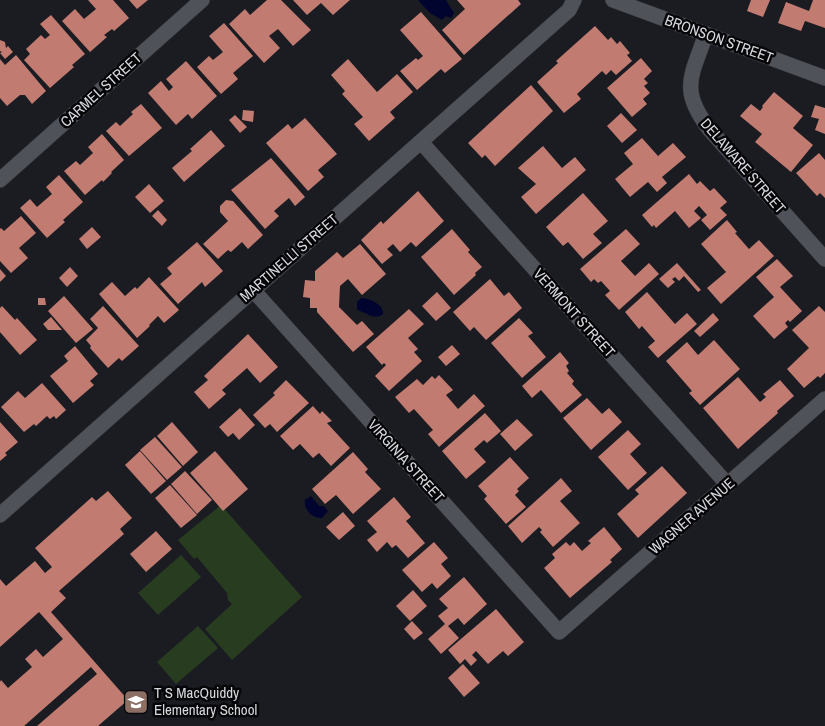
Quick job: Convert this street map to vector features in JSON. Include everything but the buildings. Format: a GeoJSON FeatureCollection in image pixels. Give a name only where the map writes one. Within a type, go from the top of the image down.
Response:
{"type":"FeatureCollection","features":[{"type":"Feature","properties":{"kind":"street","name":"CARMEL STREET"},"geometry":{"type":"LineString","coordinates":[[0,180],[202,0]]}},
{"type":"Feature","properties":{"kind":"street","name":"MARTINELLI STREET"},"geometry":{"type":"LineString","coordinates":[[0,515],[569,10],[574,0]]}},
{"type":"Feature","properties":{"kind":"street","name":"BRONSON STREET"},"geometry":{"type":"LineString","coordinates":[[613,0],[825,78]]}},
{"type":"Feature","properties":{"kind":"street","name":"DELAWARE STREET"},"geometry":{"type":"LineString","coordinates":[[706,34],[690,78],[689,88],[695,108],[710,130],[825,259]]}},
{"type":"Feature","properties":{"kind":"street","name":"VERMONT STREET"},"geometry":{"type":"LineString","coordinates":[[421,142],[728,485]]}},
{"type":"Feature","properties":{"kind":"street","name":"VIRGINIA STREET"},"geometry":{"type":"LineString","coordinates":[[253,290],[559,632]]}},
{"type":"Feature","properties":{"kind":"street","name":"WAGNER AVENUE"},"geometry":{"type":"LineString","coordinates":[[559,632],[825,399]]}},
{"type":"Feature","properties":{"kind":"green space"},"geometry":{"type":"Polygon","coordinates":[[[221,505],[302,597],[232,660],[205,629],[232,604],[228,600],[227,593],[197,557],[194,559],[178,540],[221,505]]]}},
{"type":"Feature","properties":{"kind":"green space"},"geometry":{"type":"Polygon","coordinates":[[[181,555],[201,577],[158,615],[138,593],[181,555]]]}},
{"type":"Feature","properties":{"kind":"green space"},"geometry":{"type":"Polygon","coordinates":[[[198,626],[218,648],[176,684],[157,662],[198,626]]]}},
{"type":"Feature","properties":{"kind":"water"},"geometry":{"type":"Polygon","coordinates":[[[418,0],[446,0],[454,13],[451,18],[446,16],[442,20],[430,13],[418,0]]]}},
{"type":"Feature","properties":{"kind":"water"},"geometry":{"type":"Polygon","coordinates":[[[361,298],[376,303],[383,311],[383,314],[376,317],[357,310],[357,302],[361,298]]]}},
{"type":"Feature","properties":{"kind":"water"},"geometry":{"type":"Polygon","coordinates":[[[311,496],[319,506],[324,506],[328,511],[322,518],[315,517],[307,510],[305,500],[311,496]]]}},
{"type":"Feature","properties":{"kind":"place","name":"T S MacQuiddy Elementary School"},"geometry":{"type":"Point","coordinates":[136,702]}}]}
